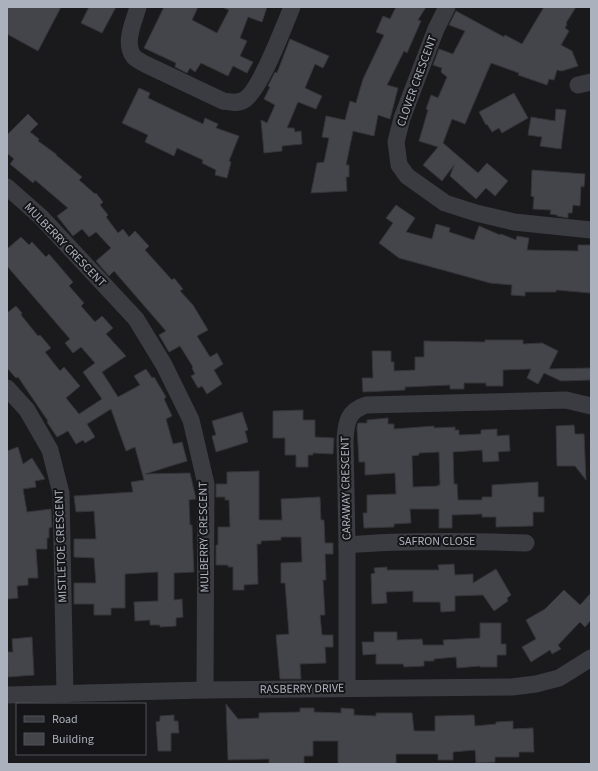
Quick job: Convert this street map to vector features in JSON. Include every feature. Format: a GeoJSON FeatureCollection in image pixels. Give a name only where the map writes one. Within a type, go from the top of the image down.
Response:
{"type":"FeatureCollection","features":[{"type":"Feature","properties":{"kind":"street"},"geometry":{"type":"LineString","coordinates":[[138,7],[128,46],[134,57],[145,64],[223,101],[235,103],[245,100],[262,76],[292,7]]}},
{"type":"Feature","properties":{"kind":"street","name":"CLOVER CRESCENT"},"geometry":{"type":"LineString","coordinates":[[447,7],[436,29],[402,118],[396,142],[399,165],[407,176],[423,189],[445,203],[476,213],[514,222],[591,230]]}},
{"type":"Feature","properties":{"kind":"street","name":"MULBERRY CRESCENT"},"geometry":{"type":"LineString","coordinates":[[7,187],[41,217],[136,319],[164,365],[191,420],[206,484],[205,690]]}},
{"type":"Feature","properties":{"kind":"street","name":"MISTLETOE CRESCENT"},"geometry":{"type":"LineString","coordinates":[[7,388],[27,410],[50,450],[61,493],[65,694]]}},
{"type":"Feature","properties":{"kind":"street","name":"CARAWAY CRESCENT"},"geometry":{"type":"LineString","coordinates":[[347,688],[347,545],[344,440],[346,425],[349,417],[358,408],[366,404],[566,400],[591,406]]}},
{"type":"Feature","properties":{"kind":"street","name":"SAFRON CLOSE"},"geometry":{"type":"LineString","coordinates":[[347,545],[391,541],[460,540],[526,543]]}},
{"type":"Feature","properties":{"kind":"street","name":"RASBERRY DRIVE"},"geometry":{"type":"LineString","coordinates":[[7,696],[205,690],[512,687],[536,684],[559,678],[591,658]]}},
{"type":"Feature","properties":{"kind":"building"},"geometry":{"type":"Polygon","coordinates":[[[7,7],[61,7],[38,51],[7,34],[7,7]]]}},
{"type":"Feature","properties":{"kind":"building"},"geometry":{"type":"Polygon","coordinates":[[[89,7],[116,7],[102,33],[81,23],[89,7]]]}},
{"type":"Feature","properties":{"kind":"building"},"geometry":{"type":"Polygon","coordinates":[[[164,7],[198,7],[192,20],[217,33],[229,10],[224,7],[267,7],[262,22],[248,17],[240,38],[247,41],[240,56],[253,62],[247,73],[233,66],[228,76],[201,63],[195,72],[190,68],[187,73],[175,67],[176,63],[144,48],[164,7]]]}},
{"type":"Feature","properties":{"kind":"building"},"geometry":{"type":"Polygon","coordinates":[[[396,7],[426,7],[418,20],[421,21],[407,53],[404,51],[387,85],[398,88],[390,119],[378,115],[374,136],[353,131],[346,165],[349,165],[349,177],[346,177],[347,191],[311,193],[317,163],[324,162],[329,138],[322,137],[326,116],[345,120],[350,101],[356,103],[363,79],[384,35],[376,32],[383,16],[390,19],[396,7]]]}},
{"type":"Feature","properties":{"kind":"building"},"geometry":{"type":"Polygon","coordinates":[[[544,7],[576,7],[566,23],[565,28],[569,31],[561,45],[572,51],[578,66],[562,71],[557,70],[554,80],[549,79],[547,85],[518,75],[519,73],[491,63],[465,124],[452,119],[443,143],[478,173],[487,163],[508,181],[495,196],[486,188],[476,199],[450,176],[454,165],[442,181],[423,165],[438,147],[419,141],[428,110],[426,109],[431,95],[438,98],[447,77],[441,72],[442,68],[433,65],[439,49],[453,54],[465,31],[449,25],[456,11],[504,37],[505,35],[522,44],[544,7]]]}},
{"type":"Feature","properties":{"kind":"building"},"geometry":{"type":"Polygon","coordinates":[[[290,39],[329,56],[323,68],[315,64],[305,88],[322,96],[316,109],[298,102],[287,128],[294,128],[295,132],[301,131],[302,144],[282,146],[282,151],[264,153],[261,120],[267,123],[275,105],[264,99],[270,87],[268,86],[275,72],[277,73],[290,39]]]}},
{"type":"Feature","properties":{"kind":"building"},"geometry":{"type":"Polygon","coordinates":[[[139,88],[150,93],[148,98],[203,124],[205,118],[218,124],[216,128],[239,136],[229,161],[231,162],[227,178],[215,175],[216,170],[202,163],[203,160],[177,148],[174,156],[145,142],[148,135],[122,123],[139,88]]]}},
{"type":"Feature","properties":{"kind":"building"},"geometry":{"type":"Polygon","coordinates":[[[514,93],[528,118],[502,133],[499,128],[492,132],[487,124],[486,125],[479,112],[514,93]]]}},
{"type":"Feature","properties":{"kind":"building"},"geometry":{"type":"Polygon","coordinates":[[[556,109],[566,110],[561,149],[540,146],[542,137],[528,135],[531,117],[555,121],[556,109]]]}},
{"type":"Feature","properties":{"kind":"building"},"geometry":{"type":"Polygon","coordinates":[[[28,114],[38,124],[30,132],[39,139],[38,141],[56,154],[82,177],[79,180],[95,194],[96,193],[103,202],[100,205],[108,215],[106,217],[118,233],[123,229],[129,237],[135,231],[149,246],[145,250],[172,280],[174,278],[183,289],[180,291],[193,305],[208,330],[197,336],[210,357],[217,353],[223,364],[214,370],[222,384],[207,394],[202,386],[198,388],[191,376],[195,374],[192,368],[193,367],[180,346],[169,352],[159,335],[166,331],[114,271],[109,276],[96,261],[111,248],[96,232],[89,237],[82,229],[73,236],[57,216],[68,208],[35,180],[33,183],[10,164],[14,159],[7,153],[7,135],[28,114]]]}},
{"type":"Feature","properties":{"kind":"building"},"geometry":{"type":"Polygon","coordinates":[[[532,170],[585,174],[584,187],[581,186],[580,206],[573,205],[572,213],[568,213],[568,218],[550,214],[551,210],[533,209],[534,197],[531,196],[532,170]]]}},
{"type":"Feature","properties":{"kind":"building"},"geometry":{"type":"Polygon","coordinates":[[[396,205],[415,218],[406,232],[432,239],[436,224],[450,228],[449,232],[474,240],[479,226],[516,240],[517,236],[529,238],[527,250],[578,251],[578,245],[591,245],[591,293],[556,290],[556,292],[525,292],[525,296],[511,295],[512,285],[490,283],[399,258],[379,243],[393,223],[386,218],[396,205]]]}},
{"type":"Feature","properties":{"kind":"building"},"geometry":{"type":"Polygon","coordinates":[[[21,237],[29,245],[32,242],[46,257],[49,254],[73,282],[69,286],[84,303],[81,306],[95,322],[102,316],[113,328],[106,334],[126,356],[102,372],[118,397],[140,385],[134,376],[146,369],[152,378],[154,377],[166,397],[164,399],[172,416],[166,419],[173,444],[182,442],[187,461],[145,474],[190,473],[196,499],[189,500],[190,525],[192,525],[194,572],[174,573],[174,600],[182,599],[183,617],[176,618],[176,626],[160,627],[160,625],[150,625],[150,620],[135,621],[134,602],[158,601],[158,572],[125,574],[125,608],[111,608],[111,615],[94,615],[94,604],[74,604],[74,583],[96,583],[94,558],[74,557],[74,539],[96,539],[94,511],[76,512],[74,496],[133,492],[131,482],[144,480],[135,447],[126,451],[111,409],[87,424],[95,437],[85,443],[83,440],[76,444],[68,431],[57,437],[18,377],[16,378],[7,368],[7,313],[16,306],[22,313],[21,315],[38,336],[40,335],[51,348],[45,352],[60,371],[64,367],[80,386],[66,398],[79,414],[102,399],[83,372],[95,363],[81,347],[73,353],[65,343],[70,339],[7,266],[7,249],[21,237]]]}},
{"type":"Feature","properties":{"kind":"building"},"geometry":{"type":"Polygon","coordinates":[[[485,340],[523,340],[523,344],[542,343],[558,351],[549,369],[591,368],[591,380],[561,381],[544,373],[538,384],[527,378],[531,369],[503,370],[503,386],[486,386],[486,383],[464,383],[464,389],[450,389],[450,385],[405,387],[405,390],[363,392],[362,378],[373,378],[372,351],[391,351],[391,362],[394,362],[394,371],[415,370],[415,357],[424,357],[424,341],[485,342],[485,340]]]}},
{"type":"Feature","properties":{"kind":"building"},"geometry":{"type":"Polygon","coordinates":[[[303,410],[303,420],[315,420],[315,437],[334,438],[333,454],[313,453],[313,455],[308,455],[308,467],[296,467],[296,455],[285,455],[285,438],[273,438],[273,411],[303,410]]]}},
{"type":"Feature","properties":{"kind":"building"},"geometry":{"type":"Polygon","coordinates":[[[242,412],[248,430],[245,431],[248,442],[216,452],[212,436],[216,435],[212,421],[242,412]]]}},
{"type":"Feature","properties":{"kind":"building"},"geometry":{"type":"Polygon","coordinates":[[[388,418],[388,424],[394,424],[394,429],[434,426],[434,428],[455,427],[455,430],[459,430],[459,435],[481,434],[481,430],[497,429],[497,436],[509,435],[510,451],[498,452],[499,461],[483,462],[482,450],[453,452],[454,484],[457,484],[458,500],[482,500],[482,497],[492,497],[492,485],[538,482],[538,497],[544,497],[544,512],[533,512],[533,526],[496,527],[496,517],[482,517],[482,514],[452,515],[452,528],[439,528],[439,509],[410,509],[411,523],[394,524],[394,527],[364,528],[363,513],[367,513],[367,495],[396,494],[395,473],[365,475],[365,462],[359,462],[357,427],[358,423],[367,423],[367,420],[388,418]],[[439,452],[419,453],[419,455],[412,456],[413,487],[440,485],[439,452]]]}},
{"type":"Feature","properties":{"kind":"building"},"geometry":{"type":"Polygon","coordinates":[[[574,425],[575,434],[584,434],[586,480],[575,466],[557,466],[556,426],[574,425]]]}},
{"type":"Feature","properties":{"kind":"building"},"geometry":{"type":"Polygon","coordinates":[[[18,447],[23,464],[32,458],[45,479],[35,481],[36,487],[23,489],[27,512],[51,509],[52,527],[49,528],[47,549],[36,549],[38,578],[28,578],[28,585],[17,586],[18,598],[7,599],[7,451],[18,447]]]}},
{"type":"Feature","properties":{"kind":"building"},"geometry":{"type":"Polygon","coordinates":[[[259,471],[259,520],[282,520],[281,499],[320,497],[321,520],[324,520],[325,543],[333,543],[333,554],[325,554],[326,580],[323,580],[325,615],[320,615],[322,635],[333,635],[333,647],[325,647],[326,663],[300,664],[301,679],[280,679],[276,635],[289,634],[285,583],[281,583],[281,563],[302,562],[301,537],[281,537],[281,540],[261,541],[261,544],[257,544],[258,584],[244,585],[244,590],[233,590],[233,567],[228,567],[228,565],[216,565],[218,527],[230,527],[229,500],[225,500],[225,497],[216,497],[216,484],[227,484],[227,472],[259,471]]]}},
{"type":"Feature","properties":{"kind":"building"},"geometry":{"type":"Polygon","coordinates":[[[454,564],[455,575],[473,574],[473,583],[496,569],[511,595],[507,598],[508,601],[494,611],[483,595],[455,596],[455,611],[441,612],[440,602],[413,602],[413,591],[386,592],[387,603],[372,604],[371,574],[375,573],[374,568],[387,567],[387,570],[439,570],[438,565],[454,564]]]}},
{"type":"Feature","properties":{"kind":"building"},"geometry":{"type":"Polygon","coordinates":[[[564,590],[580,605],[591,593],[591,620],[585,627],[580,622],[558,645],[561,649],[552,654],[550,650],[531,662],[522,647],[536,639],[526,620],[545,609],[564,590]]]}},
{"type":"Feature","properties":{"kind":"building"},"geometry":{"type":"Polygon","coordinates":[[[480,623],[501,623],[501,644],[506,644],[506,655],[497,655],[497,667],[480,666],[457,668],[456,657],[434,659],[434,661],[424,661],[424,666],[404,667],[403,664],[376,664],[376,654],[363,655],[362,642],[374,642],[374,632],[397,632],[397,640],[422,639],[423,645],[444,645],[443,640],[480,638],[480,623]]]}},
{"type":"Feature","properties":{"kind":"building"},"geometry":{"type":"Polygon","coordinates":[[[32,637],[34,675],[8,677],[7,652],[13,652],[12,639],[32,637]]]}},
{"type":"Feature","properties":{"kind":"building"},"geometry":{"type":"Polygon","coordinates":[[[226,704],[238,719],[259,718],[259,713],[300,712],[300,708],[314,708],[314,712],[341,713],[341,708],[354,709],[354,715],[376,716],[376,713],[412,713],[414,731],[435,731],[435,716],[474,715],[475,726],[496,724],[496,722],[513,721],[513,729],[533,728],[534,752],[519,752],[519,757],[495,757],[495,762],[476,763],[475,750],[453,752],[453,760],[438,760],[438,754],[396,754],[396,764],[338,764],[338,741],[313,741],[313,756],[304,756],[304,764],[269,764],[269,759],[228,760],[226,704]]]}},
{"type":"Feature","properties":{"kind":"building"},"geometry":{"type":"Polygon","coordinates":[[[174,715],[174,721],[178,721],[179,733],[171,733],[171,751],[158,751],[156,722],[160,721],[160,716],[174,715]]]}}]}
